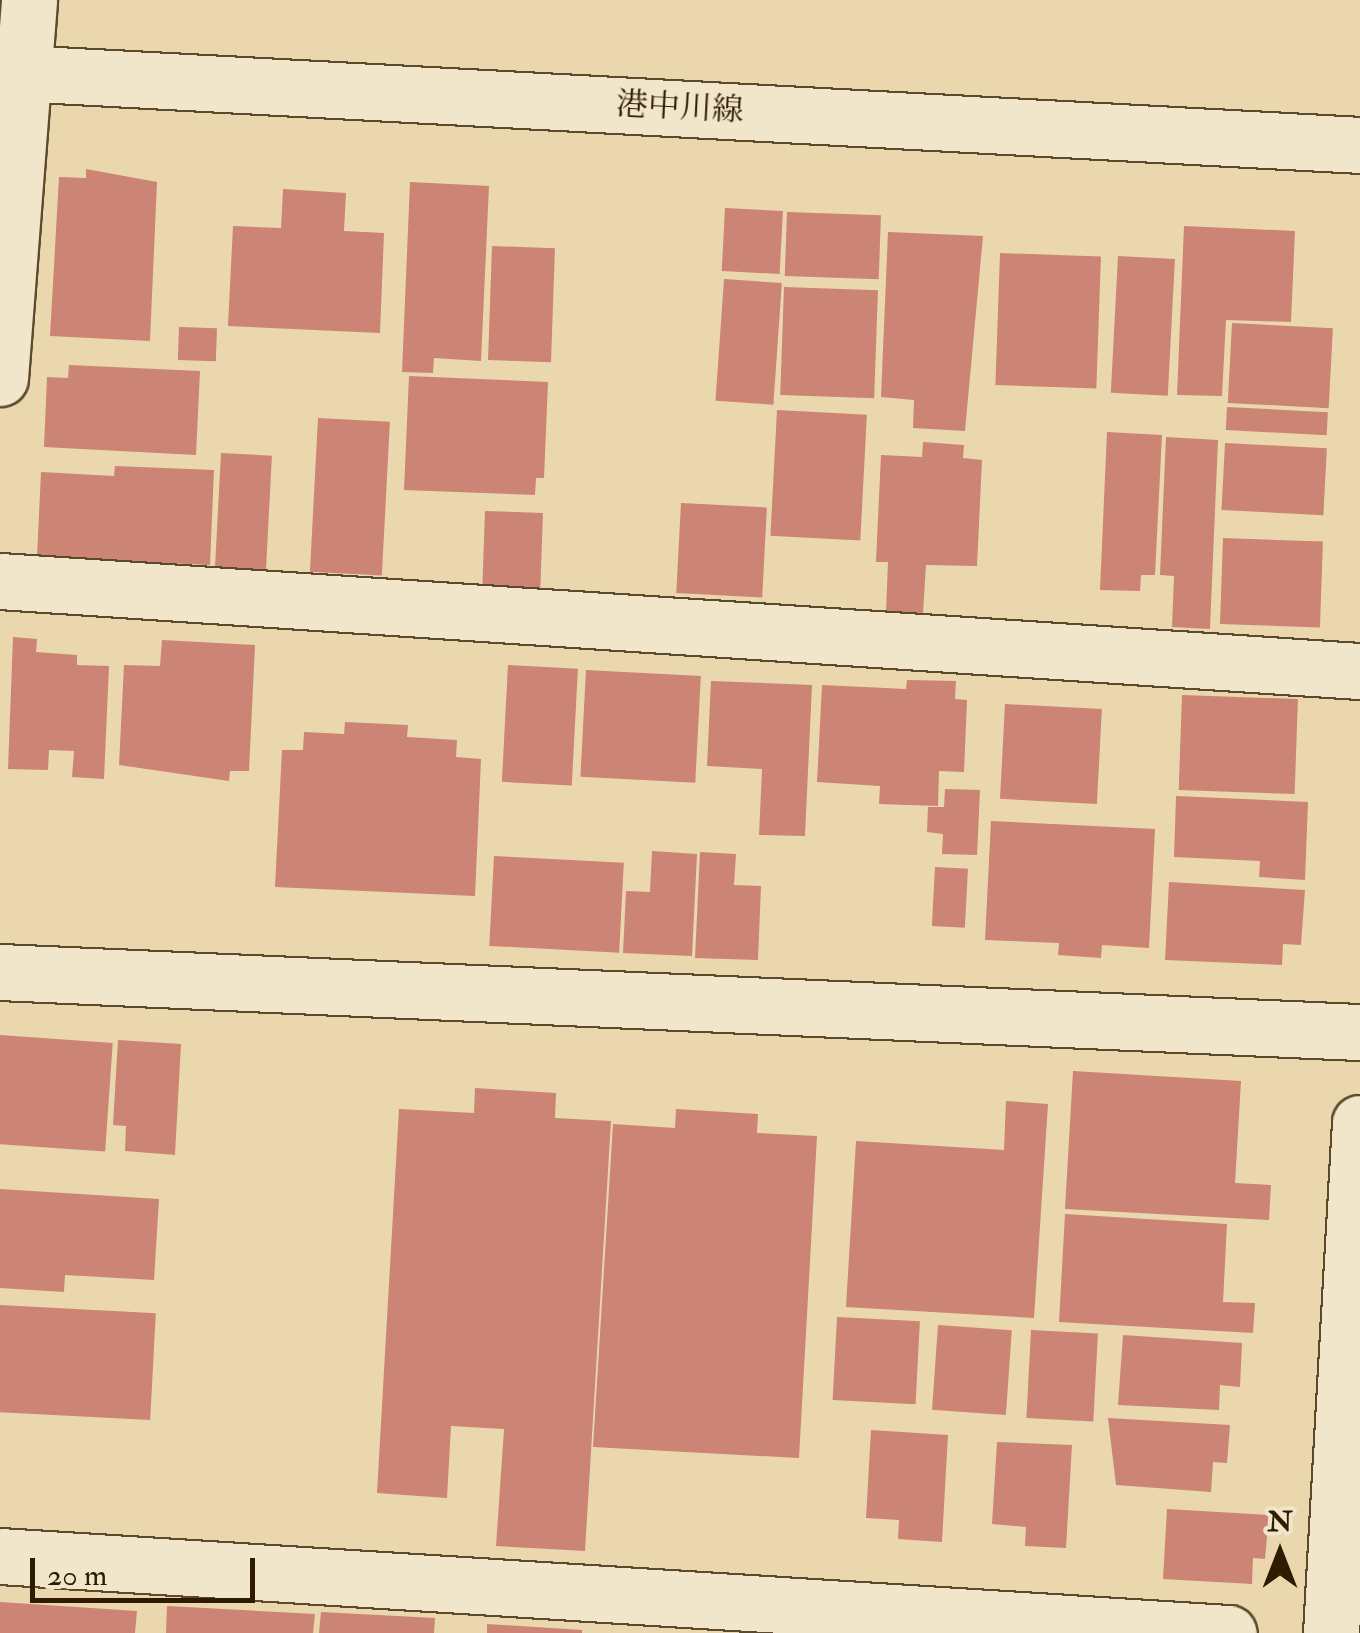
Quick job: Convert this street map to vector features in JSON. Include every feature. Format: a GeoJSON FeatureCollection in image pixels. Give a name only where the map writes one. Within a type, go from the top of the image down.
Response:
{"type":"FeatureCollection","features":[{"type":"Feature","properties":{"kind":"street"},"geometry":{"type":"LineString","coordinates":[[0,378],[12,72],[29,0]]}},
{"type":"Feature","properties":{"kind":"street","name":"港中川線"},"geometry":{"type":"LineString","coordinates":[[12,72],[1360,145]]}},
{"type":"Feature","properties":{"kind":"street"},"geometry":{"type":"LineString","coordinates":[[0,581],[1360,670]]}},
{"type":"Feature","properties":{"kind":"street"},"geometry":{"type":"LineString","coordinates":[[0,972],[1360,1032]]}},
{"type":"Feature","properties":{"kind":"street"},"geometry":{"type":"LineString","coordinates":[[1331,1633],[1360,1123]]}},
{"type":"Feature","properties":{"kind":"street"},"geometry":{"type":"LineString","coordinates":[[0,1556],[1229,1633]]}},
{"type":"Feature","properties":{"kind":"building"},"geometry":{"type":"Polygon","coordinates":[[[86,169],[157,182],[150,341],[50,336],[59,177],[86,178],[86,169]]]}},
{"type":"Feature","properties":{"kind":"building"},"geometry":{"type":"Polygon","coordinates":[[[410,182],[489,186],[481,361],[434,358],[433,373],[402,372],[410,182]]]}},
{"type":"Feature","properties":{"kind":"building"},"geometry":{"type":"Polygon","coordinates":[[[283,189],[346,193],[344,231],[384,233],[380,333],[228,326],[233,226],[281,228],[283,189]]]}},
{"type":"Feature","properties":{"kind":"building"},"geometry":{"type":"Polygon","coordinates":[[[725,208],[783,211],[780,274],[722,271],[725,208]]]}},
{"type":"Feature","properties":{"kind":"building"},"geometry":{"type":"Polygon","coordinates":[[[787,212],[881,215],[879,279],[785,276],[787,212]]]}},
{"type":"Feature","properties":{"kind":"building"},"geometry":{"type":"Polygon","coordinates":[[[1184,226],[1295,231],[1291,322],[1226,320],[1222,396],[1177,395],[1184,226]]]}},
{"type":"Feature","properties":{"kind":"building"},"geometry":{"type":"Polygon","coordinates":[[[888,232],[983,236],[965,431],[913,428],[914,400],[881,397],[888,232]]]}},
{"type":"Feature","properties":{"kind":"building"},"geometry":{"type":"Polygon","coordinates":[[[492,246],[555,248],[551,362],[488,360],[492,246]]]}},
{"type":"Feature","properties":{"kind":"building"},"geometry":{"type":"Polygon","coordinates":[[[1000,253],[1101,257],[1096,388],[995,385],[1000,253]]]}},
{"type":"Feature","properties":{"kind":"building"},"geometry":{"type":"Polygon","coordinates":[[[1118,256],[1175,259],[1168,396],[1111,393],[1118,256]]]}},
{"type":"Feature","properties":{"kind":"building"},"geometry":{"type":"Polygon","coordinates":[[[724,279],[782,283],[773,405],[715,401],[724,279]]]}},
{"type":"Feature","properties":{"kind":"building"},"geometry":{"type":"Polygon","coordinates":[[[784,287],[878,290],[874,398],[780,395],[784,287]]]}},
{"type":"Feature","properties":{"kind":"building"},"geometry":{"type":"Polygon","coordinates":[[[1232,323],[1333,328],[1329,408],[1228,403],[1232,323]]]}},
{"type":"Feature","properties":{"kind":"building"},"geometry":{"type":"Polygon","coordinates":[[[179,327],[217,328],[216,361],[178,360],[179,327]]]}},
{"type":"Feature","properties":{"kind":"building"},"geometry":{"type":"Polygon","coordinates":[[[69,365],[200,371],[196,455],[44,447],[47,377],[68,378],[69,365]]]}},
{"type":"Feature","properties":{"kind":"building"},"geometry":{"type":"Polygon","coordinates":[[[409,376],[548,382],[544,478],[536,478],[535,495],[404,490],[409,376]]]}},
{"type":"Feature","properties":{"kind":"building"},"geometry":{"type":"Polygon","coordinates":[[[1227,407],[1328,412],[1327,435],[1226,430],[1227,407]]]}},
{"type":"Feature","properties":{"kind":"building"},"geometry":{"type":"Polygon","coordinates":[[[777,410],[867,415],[860,541],[770,536],[777,410]]]}},
{"type":"Feature","properties":{"kind":"building"},"geometry":{"type":"Polygon","coordinates":[[[318,418],[390,422],[382,576],[310,572],[318,418]]]}},
{"type":"Feature","properties":{"kind":"building"},"geometry":{"type":"Polygon","coordinates":[[[1107,432],[1162,435],[1155,575],[1141,575],[1140,591],[1100,590],[1107,432]]]}},
{"type":"Feature","properties":{"kind":"building"},"geometry":{"type":"Polygon","coordinates":[[[1166,437],[1218,440],[1210,629],[1172,627],[1174,576],[1160,575],[1166,437]]]}},
{"type":"Feature","properties":{"kind":"building"},"geometry":{"type":"Polygon","coordinates":[[[923,442],[964,445],[963,458],[982,460],[977,566],[926,565],[923,613],[886,612],[888,562],[876,562],[881,455],[922,457],[923,442]]]}},
{"type":"Feature","properties":{"kind":"building"},"geometry":{"type":"Polygon","coordinates":[[[1225,443],[1327,448],[1323,515],[1221,510],[1225,443]]]}},
{"type":"Feature","properties":{"kind":"building"},"geometry":{"type":"Polygon","coordinates":[[[221,453],[272,456],[266,574],[215,571],[221,453]]]}},
{"type":"Feature","properties":{"kind":"building"},"geometry":{"type":"Polygon","coordinates":[[[115,466],[214,470],[210,565],[37,557],[41,472],[114,476],[115,466]]]}},
{"type":"Feature","properties":{"kind":"building"},"geometry":{"type":"Polygon","coordinates":[[[681,503],[767,508],[762,597],[676,593],[681,503]]]}},
{"type":"Feature","properties":{"kind":"building"},"geometry":{"type":"Polygon","coordinates":[[[485,511],[543,513],[540,588],[482,586],[485,511]]]}},
{"type":"Feature","properties":{"kind":"building"},"geometry":{"type":"Polygon","coordinates":[[[1223,538],[1323,541],[1320,627],[1220,624],[1223,538]]]}},
{"type":"Feature","properties":{"kind":"building"},"geometry":{"type":"Polygon","coordinates":[[[13,637],[37,639],[36,652],[77,655],[77,665],[109,666],[104,779],[72,777],[74,751],[49,750],[48,770],[8,769],[13,637]]]}},
{"type":"Feature","properties":{"kind":"building"},"geometry":{"type":"Polygon","coordinates":[[[162,640],[255,645],[249,771],[230,771],[229,781],[119,765],[124,665],[160,666],[162,640]]]}},
{"type":"Feature","properties":{"kind":"building"},"geometry":{"type":"Polygon","coordinates":[[[508,665],[578,669],[572,786],[502,782],[508,665]]]}},
{"type":"Feature","properties":{"kind":"building"},"geometry":{"type":"Polygon","coordinates":[[[586,670],[701,676],[695,783],[580,777],[586,670]]]}},
{"type":"Feature","properties":{"kind":"building"},"geometry":{"type":"Polygon","coordinates":[[[907,680],[956,681],[955,699],[967,700],[964,772],[939,771],[938,806],[879,804],[880,786],[817,782],[822,685],[906,689],[907,680]]]}},
{"type":"Feature","properties":{"kind":"building"},"geometry":{"type":"Polygon","coordinates":[[[711,681],[812,685],[805,836],[759,835],[762,769],[707,766],[711,681]]]}},
{"type":"Feature","properties":{"kind":"building"},"geometry":{"type":"Polygon","coordinates":[[[1182,695],[1298,699],[1295,794],[1179,790],[1182,695]]]}},
{"type":"Feature","properties":{"kind":"building"},"geometry":{"type":"Polygon","coordinates":[[[1005,704],[1102,709],[1097,804],[1000,799],[1005,704]]]}},
{"type":"Feature","properties":{"kind":"building"},"geometry":{"type":"Polygon","coordinates":[[[345,722],[408,725],[407,737],[457,740],[456,757],[481,759],[475,896],[275,887],[282,750],[303,750],[304,732],[344,734],[345,722]]]}},
{"type":"Feature","properties":{"kind":"building"},"geometry":{"type":"Polygon","coordinates":[[[945,789],[980,790],[977,855],[942,854],[943,834],[927,832],[928,807],[944,807],[945,789]]]}},
{"type":"Feature","properties":{"kind":"building"},"geometry":{"type":"Polygon","coordinates":[[[1176,796],[1308,802],[1305,880],[1259,877],[1260,861],[1174,857],[1176,796]]]}},
{"type":"Feature","properties":{"kind":"building"},"geometry":{"type":"Polygon","coordinates":[[[991,821],[1155,829],[1149,948],[1102,945],[1101,958],[1058,955],[1059,943],[985,940],[991,821]]]}},
{"type":"Feature","properties":{"kind":"building"},"geometry":{"type":"Polygon","coordinates":[[[652,851],[697,854],[692,956],[623,953],[626,891],[650,892],[652,851]]]}},
{"type":"Feature","properties":{"kind":"building"},"geometry":{"type":"Polygon","coordinates":[[[700,852],[736,854],[734,885],[761,886],[758,960],[695,958],[700,852]]]}},
{"type":"Feature","properties":{"kind":"building"},"geometry":{"type":"Polygon","coordinates":[[[494,856],[624,863],[619,953],[489,946],[494,856]]]}},
{"type":"Feature","properties":{"kind":"building"},"geometry":{"type":"Polygon","coordinates":[[[935,867],[968,869],[965,928],[932,926],[935,867]]]}},
{"type":"Feature","properties":{"kind":"building"},"geometry":{"type":"Polygon","coordinates":[[[1169,882],[1305,890],[1301,945],[1283,944],[1282,965],[1165,960],[1169,882]]]}},
{"type":"Feature","properties":{"kind":"building"},"geometry":{"type":"Polygon","coordinates":[[[0,1035],[113,1043],[105,1152],[0,1144],[0,1035]]]}},
{"type":"Feature","properties":{"kind":"building"},"geometry":{"type":"Polygon","coordinates":[[[118,1040],[181,1044],[175,1155],[125,1151],[126,1126],[113,1125],[118,1040]]]}},
{"type":"Feature","properties":{"kind":"building"},"geometry":{"type":"Polygon","coordinates":[[[1073,1071],[1241,1081],[1235,1183],[1271,1185],[1269,1220],[1065,1209],[1073,1071]]]}},
{"type":"Feature","properties":{"kind":"building"},"geometry":{"type":"Polygon","coordinates":[[[475,1088],[556,1093],[555,1118],[611,1121],[585,1551],[496,1546],[504,1429],[451,1426],[447,1498],[377,1493],[399,1109],[474,1113],[475,1088]]]}},
{"type":"Feature","properties":{"kind":"building"},"geometry":{"type":"Polygon","coordinates":[[[1006,1101],[1048,1104],[1034,1318],[846,1307],[856,1141],[1004,1150],[1006,1101]]]}},
{"type":"Feature","properties":{"kind":"building"},"geometry":{"type":"Polygon","coordinates":[[[676,1109],[758,1114],[757,1133],[817,1136],[799,1458],[593,1447],[613,1124],[675,1128],[676,1109]]]}},
{"type":"Feature","properties":{"kind":"building"},"geometry":{"type":"Polygon","coordinates":[[[0,1189],[159,1199],[154,1280],[65,1275],[64,1292],[0,1288],[0,1189]]]}},
{"type":"Feature","properties":{"kind":"building"},"geometry":{"type":"Polygon","coordinates":[[[1065,1214],[1227,1224],[1223,1302],[1255,1303],[1253,1333],[1059,1322],[1065,1214]]]}},
{"type":"Feature","properties":{"kind":"building"},"geometry":{"type":"Polygon","coordinates":[[[0,1305],[156,1313],[150,1420],[0,1412],[0,1305]]]}},
{"type":"Feature","properties":{"kind":"building"},"geometry":{"type":"Polygon","coordinates":[[[837,1317],[920,1321],[916,1404],[833,1400],[837,1317]]]}},
{"type":"Feature","properties":{"kind":"building"},"geometry":{"type":"Polygon","coordinates":[[[938,1325],[1012,1330],[1006,1415],[932,1410],[938,1325]]]}},
{"type":"Feature","properties":{"kind":"building"},"geometry":{"type":"Polygon","coordinates":[[[1031,1330],[1098,1334],[1093,1421],[1026,1418],[1031,1330]]]}},
{"type":"Feature","properties":{"kind":"building"},"geometry":{"type":"Polygon","coordinates":[[[1123,1335],[1242,1343],[1240,1387],[1220,1385],[1219,1410],[1118,1405],[1123,1335]]]}},
{"type":"Feature","properties":{"kind":"building"},"geometry":{"type":"Polygon","coordinates":[[[1108,1418],[1230,1425],[1227,1463],[1213,1462],[1211,1492],[1116,1485],[1108,1418]]]}},
{"type":"Feature","properties":{"kind":"building"},"geometry":{"type":"Polygon","coordinates":[[[871,1430],[948,1435],[942,1542],[898,1539],[899,1520],[866,1518],[871,1430]]]}},
{"type":"Feature","properties":{"kind":"building"},"geometry":{"type":"Polygon","coordinates":[[[997,1442],[1072,1445],[1066,1548],[1025,1546],[1026,1527],[992,1524],[997,1442]]]}},
{"type":"Feature","properties":{"kind":"building"},"geometry":{"type":"Polygon","coordinates":[[[1167,1509],[1269,1515],[1265,1559],[1253,1558],[1252,1584],[1163,1579],[1167,1509]]]}},
{"type":"Feature","properties":{"kind":"building"},"geometry":{"type":"Polygon","coordinates":[[[0,1602],[137,1611],[135,1633],[0,1633],[0,1602]]]}},
{"type":"Feature","properties":{"kind":"building"},"geometry":{"type":"Polygon","coordinates":[[[167,1606],[315,1614],[313,1633],[166,1633],[167,1606]]]}},
{"type":"Feature","properties":{"kind":"building"},"geometry":{"type":"Polygon","coordinates":[[[321,1612],[435,1618],[434,1633],[319,1633],[321,1612]]]}},
{"type":"Feature","properties":{"kind":"building"},"geometry":{"type":"Polygon","coordinates":[[[487,1624],[582,1630],[582,1633],[487,1633],[487,1624]]]}}]}
